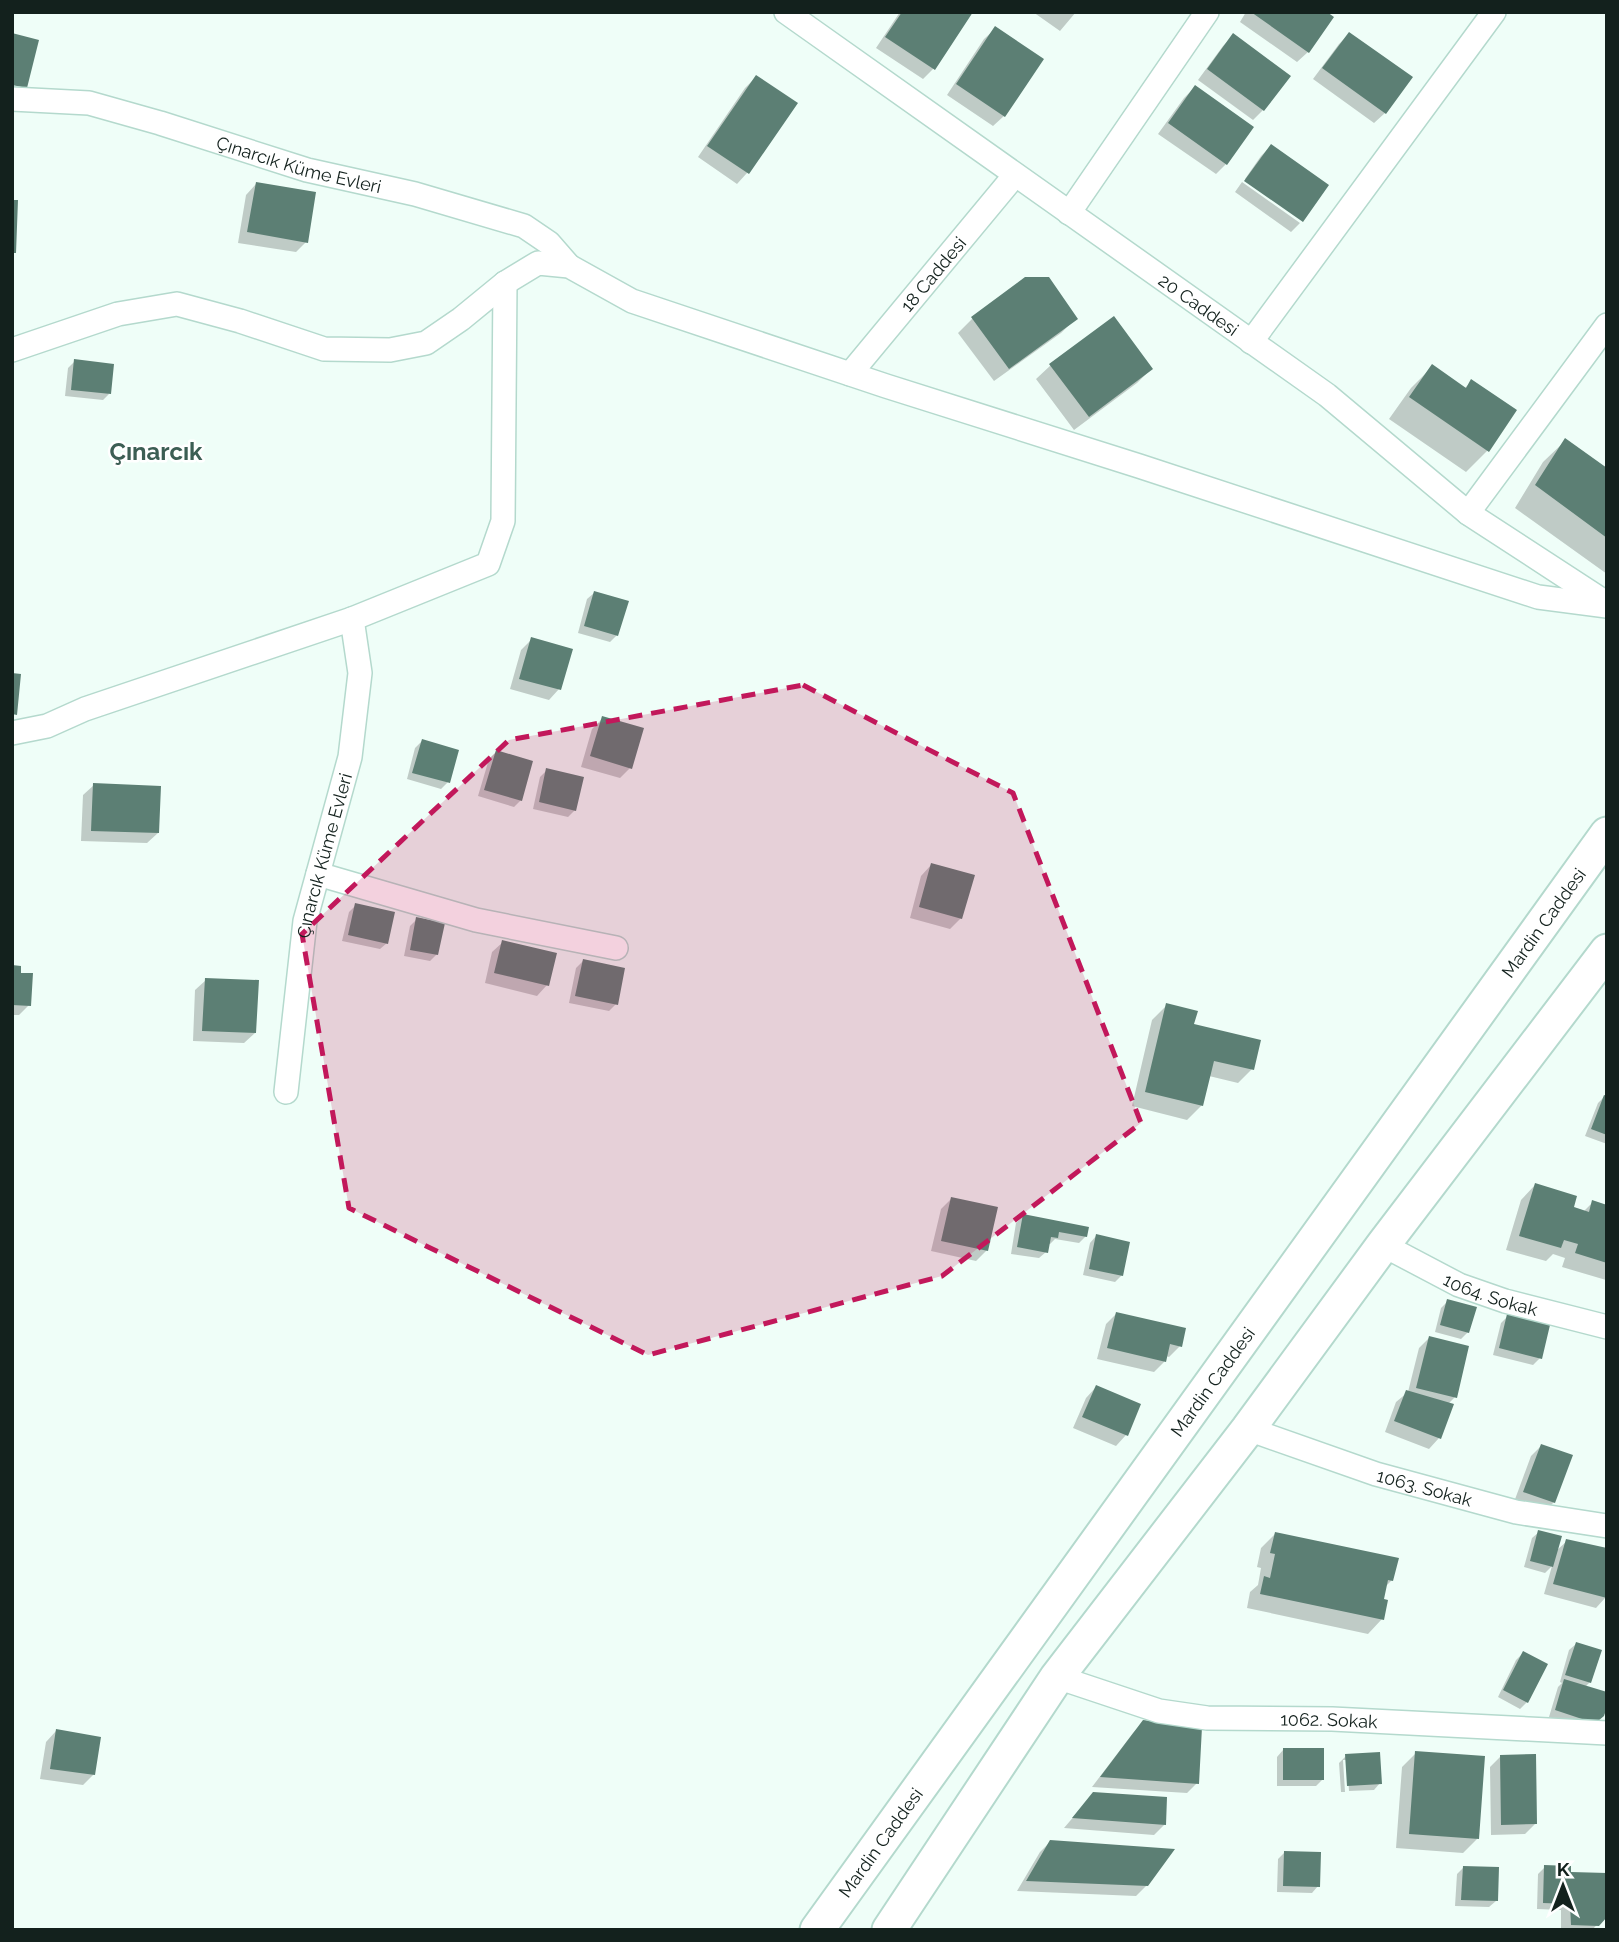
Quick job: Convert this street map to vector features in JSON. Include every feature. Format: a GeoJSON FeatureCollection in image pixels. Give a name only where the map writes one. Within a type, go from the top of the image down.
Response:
{"type":"FeatureCollection","features":[{"type":"Feature","properties":{"kind":"highway","name":"Mardin Caddesi"},"geometry":{"type":"LineString","coordinates":[[817,1930],[1607,834]]}},
{"type":"Feature","properties":{"kind":"highway"},"geometry":{"type":"LineString","coordinates":[[889,1930],[1057,1677],[1248,1429],[1383,1245],[1607,951]]}},
{"type":"Feature","properties":{"kind":"street","name":"20 Caddesi"},"geometry":{"type":"LineString","coordinates":[[786,12],[1327,395],[1468,513],[1607,604]]}},
{"type":"Feature","properties":{"kind":"street"},"geometry":{"type":"LineString","coordinates":[[1069,213],[1207,12]]}},
{"type":"Feature","properties":{"kind":"street"},"geometry":{"type":"LineString","coordinates":[[1251,342],[1494,12]]}},
{"type":"Feature","properties":{"kind":"street","name":"Çınarcık Küme Evleri"},"geometry":{"type":"LineString","coordinates":[[12,99],[89,103],[307,170],[415,194],[512,222],[524,226],[549,243],[569,266],[632,301],[1538,597],[1607,604]]}},
{"type":"Feature","properties":{"kind":"street","name":"18 Caddesi"},"geometry":{"type":"LineString","coordinates":[[850,374],[1015,175]]}},
{"type":"Feature","properties":{"kind":"street","name":"Çınarcık Küme Evleri"},"geometry":{"type":"LineString","coordinates":[[12,350],[118,314],[177,304],[240,321],[324,349],[390,350],[426,343],[505,283],[538,263],[569,266]]}},
{"type":"Feature","properties":{"kind":"street"},"geometry":{"type":"LineString","coordinates":[[12,733],[47,726],[85,709],[352,619],[488,564],[503,521],[505,283]]}},
{"type":"Feature","properties":{"kind":"street"},"geometry":{"type":"LineString","coordinates":[[1468,513],[1607,325]]}},
{"type":"Feature","properties":{"kind":"street","name":"Çınarcık Küme Evleri"},"geometry":{"type":"LineString","coordinates":[[286,1092],[305,921],[351,757],[359,673],[352,619]]}},
{"type":"Feature","properties":{"kind":"street"},"geometry":{"type":"LineString","coordinates":[[318,874],[476,920],[616,948]]}},
{"type":"Feature","properties":{"kind":"street","name":"1064. Sokak"},"geometry":{"type":"LineString","coordinates":[[1383,1245],[1470,1289],[1504,1301],[1607,1327]]}},
{"type":"Feature","properties":{"kind":"street","name":"1063. Sokak"},"geometry":{"type":"LineString","coordinates":[[1248,1429],[1376,1474],[1516,1512],[1607,1527]]}},
{"type":"Feature","properties":{"kind":"street","name":"1062. Sokak"},"geometry":{"type":"LineString","coordinates":[[1057,1677],[1159,1711],[1207,1718],[1332,1719],[1607,1733]]}},
{"type":"Feature","properties":{"kind":"highlighted area"},"geometry":{"type":"Polygon","coordinates":[[[803,685],[1013,793],[1141,1123],[942,1276],[648,1355],[349,1208],[302,934],[509,740],[803,685]]]}},
{"type":"Feature","properties":{"kind":"building"},"geometry":{"type":"Polygon","coordinates":[[[902,12],[973,12],[935,70],[885,37],[902,12]]]}},
{"type":"Feature","properties":{"kind":"building"},"geometry":{"type":"Polygon","coordinates":[[[1251,12],[1327,12],[1334,17],[1309,53],[1251,12]]]}},
{"type":"Feature","properties":{"kind":"building"},"geometry":{"type":"Polygon","coordinates":[[[995,26],[1044,59],[1005,117],[956,84],[995,26]]]}},
{"type":"Feature","properties":{"kind":"building"},"geometry":{"type":"Polygon","coordinates":[[[1349,32],[1413,77],[1386,114],[1322,68],[1349,32]]]}},
{"type":"Feature","properties":{"kind":"building"},"geometry":{"type":"Polygon","coordinates":[[[12,33],[39,40],[27,88],[12,85],[12,33]]]}},
{"type":"Feature","properties":{"kind":"building"},"geometry":{"type":"Polygon","coordinates":[[[1233,33],[1291,76],[1264,111],[1207,69],[1233,33]]]}},
{"type":"Feature","properties":{"kind":"building"},"geometry":{"type":"Polygon","coordinates":[[[756,75],[798,103],[749,174],[707,146],[756,75]]]}},
{"type":"Feature","properties":{"kind":"building"},"geometry":{"type":"Polygon","coordinates":[[[1195,85],[1254,127],[1227,165],[1168,123],[1195,85]]]}},
{"type":"Feature","properties":{"kind":"building"},"geometry":{"type":"Polygon","coordinates":[[[1271,144],[1329,185],[1303,222],[1244,181],[1271,144]]]}},
{"type":"Feature","properties":{"kind":"building"},"geometry":{"type":"Polygon","coordinates":[[[256,182],[316,192],[308,243],[247,232],[256,182]]]}},
{"type":"Feature","properties":{"kind":"building"},"geometry":{"type":"Polygon","coordinates":[[[12,200],[18,200],[16,253],[12,253],[12,200]]]}},
{"type":"Feature","properties":{"kind":"building"},"geometry":{"type":"Polygon","coordinates":[[[1025,277],[1049,277],[1078,319],[1009,369],[971,317],[1025,277]]]}},
{"type":"Feature","properties":{"kind":"building"},"geometry":{"type":"Polygon","coordinates":[[[1114,316],[1153,369],[1089,417],[1049,364],[1114,316]]]}},
{"type":"Feature","properties":{"kind":"building"},"geometry":{"type":"Polygon","coordinates":[[[74,359],[114,364],[111,394],[71,390],[74,359]]]}},
{"type":"Feature","properties":{"kind":"building"},"geometry":{"type":"Polygon","coordinates":[[[1432,364],[1466,388],[1471,379],[1517,410],[1489,452],[1409,397],[1432,364]]]}},
{"type":"Feature","properties":{"kind":"building"},"geometry":{"type":"Polygon","coordinates":[[[1565,438],[1607,468],[1607,538],[1535,485],[1565,438]]]}},
{"type":"Feature","properties":{"kind":"building"},"geometry":{"type":"Polygon","coordinates":[[[594,591],[629,601],[618,636],[584,626],[594,591]]]}},
{"type":"Feature","properties":{"kind":"building"},"geometry":{"type":"Polygon","coordinates":[[[531,637],[573,649],[561,690],[519,679],[531,637]]]}},
{"type":"Feature","properties":{"kind":"building"},"geometry":{"type":"Polygon","coordinates":[[[12,673],[21,674],[17,715],[12,714],[12,673]]]}},
{"type":"Feature","properties":{"kind":"building"},"geometry":{"type":"Polygon","coordinates":[[[602,716],[644,728],[632,769],[590,756],[602,716]]]}},
{"type":"Feature","properties":{"kind":"building"},"geometry":{"type":"Polygon","coordinates":[[[422,739],[459,750],[450,783],[412,773],[422,739]]]}},
{"type":"Feature","properties":{"kind":"building"},"geometry":{"type":"Polygon","coordinates":[[[496,750],[533,761],[522,801],[484,790],[496,750]]]}},
{"type":"Feature","properties":{"kind":"building"},"geometry":{"type":"Polygon","coordinates":[[[546,768],[584,777],[576,811],[539,802],[546,768]]]}},
{"type":"Feature","properties":{"kind":"building"},"geometry":{"type":"Polygon","coordinates":[[[93,783],[161,786],[159,833],[91,831],[93,783]]]}},
{"type":"Feature","properties":{"kind":"building"},"geometry":{"type":"Polygon","coordinates":[[[931,863],[975,875],[962,919],[919,907],[931,863]]]}},
{"type":"Feature","properties":{"kind":"building"},"geometry":{"type":"Polygon","coordinates":[[[355,903],[395,912],[388,944],[348,935],[355,903]]]}},
{"type":"Feature","properties":{"kind":"building"},"geometry":{"type":"Polygon","coordinates":[[[416,917],[445,923],[438,955],[410,950],[416,917]]]}},
{"type":"Feature","properties":{"kind":"building"},"geometry":{"type":"Polygon","coordinates":[[[502,940],[557,953],[549,986],[494,973],[502,940]]]}},
{"type":"Feature","properties":{"kind":"building"},"geometry":{"type":"Polygon","coordinates":[[[583,959],[625,968],[618,1005],[575,996],[583,959]]]}},
{"type":"Feature","properties":{"kind":"building"},"geometry":{"type":"Polygon","coordinates":[[[12,965],[21,966],[21,973],[33,973],[31,1006],[12,1005],[12,965]]]}},
{"type":"Feature","properties":{"kind":"building"},"geometry":{"type":"Polygon","coordinates":[[[205,978],[259,980],[256,1033],[202,1031],[205,978]]]}},
{"type":"Feature","properties":{"kind":"building"},"geometry":{"type":"Polygon","coordinates":[[[1166,1003],[1198,1011],[1194,1024],[1261,1040],[1254,1070],[1214,1061],[1203,1106],[1145,1092],[1166,1003]]]}},
{"type":"Feature","properties":{"kind":"building"},"geometry":{"type":"Polygon","coordinates":[[[1604,1095],[1607,1096],[1607,1135],[1591,1129],[1604,1095]]]}},
{"type":"Feature","properties":{"kind":"building"},"geometry":{"type":"Polygon","coordinates":[[[1535,1183],[1577,1196],[1574,1207],[1589,1212],[1592,1200],[1607,1205],[1607,1263],[1575,1253],[1578,1244],[1564,1240],[1561,1248],[1519,1236],[1535,1183]]]}},
{"type":"Feature","properties":{"kind":"building"},"geometry":{"type":"Polygon","coordinates":[[[951,1197],[998,1207],[988,1251],[941,1241],[951,1197]]]}},
{"type":"Feature","properties":{"kind":"building"},"geometry":{"type":"Polygon","coordinates":[[[1023,1214],[1089,1227],[1087,1237],[1059,1232],[1058,1238],[1051,1237],[1048,1253],[1017,1247],[1023,1214]]]}},
{"type":"Feature","properties":{"kind":"building"},"geometry":{"type":"Polygon","coordinates":[[[1096,1234],[1130,1242],[1123,1276],[1089,1269],[1096,1234]]]}},
{"type":"Feature","properties":{"kind":"building"},"geometry":{"type":"Polygon","coordinates":[[[1447,1299],[1477,1307],[1469,1333],[1440,1325],[1447,1299]]]}},
{"type":"Feature","properties":{"kind":"building"},"geometry":{"type":"Polygon","coordinates":[[[1116,1312],[1186,1328],[1182,1347],[1170,1344],[1166,1362],[1107,1348],[1116,1312]]]}},
{"type":"Feature","properties":{"kind":"building"},"geometry":{"type":"Polygon","coordinates":[[[1507,1314],[1550,1325],[1542,1359],[1499,1348],[1507,1314]]]}},
{"type":"Feature","properties":{"kind":"building"},"geometry":{"type":"Polygon","coordinates":[[[1429,1336],[1469,1346],[1457,1398],[1416,1388],[1429,1336]]]}},
{"type":"Feature","properties":{"kind":"building"},"geometry":{"type":"Polygon","coordinates":[[[1096,1385],[1141,1404],[1128,1436],[1082,1417],[1096,1385]]]}},
{"type":"Feature","properties":{"kind":"building"},"geometry":{"type":"Polygon","coordinates":[[[1406,1390],[1454,1404],[1441,1439],[1394,1421],[1406,1390]]]}},
{"type":"Feature","properties":{"kind":"building"},"geometry":{"type":"Polygon","coordinates":[[[1541,1444],[1573,1455],[1555,1503],[1523,1492],[1541,1444]]]}},
{"type":"Feature","properties":{"kind":"building"},"geometry":{"type":"Polygon","coordinates":[[[1538,1530],[1562,1536],[1553,1567],[1530,1561],[1538,1530]]]}},
{"type":"Feature","properties":{"kind":"building"},"geometry":{"type":"Polygon","coordinates":[[[1275,1532],[1399,1558],[1393,1581],[1388,1580],[1384,1620],[1260,1594],[1264,1576],[1270,1578],[1275,1554],[1270,1553],[1275,1532]]]}},
{"type":"Feature","properties":{"kind":"building"},"geometry":{"type":"Polygon","coordinates":[[[1566,1539],[1607,1548],[1607,1598],[1553,1584],[1566,1539]]]}},
{"type":"Feature","properties":{"kind":"building"},"geometry":{"type":"Polygon","coordinates":[[[1576,1642],[1602,1650],[1591,1683],[1565,1675],[1576,1642]]]}},
{"type":"Feature","properties":{"kind":"building"},"geometry":{"type":"Polygon","coordinates":[[[1523,1651],[1548,1664],[1528,1703],[1503,1690],[1523,1651]]]}},
{"type":"Feature","properties":{"kind":"building"},"geometry":{"type":"Polygon","coordinates":[[[1564,1679],[1607,1692],[1604,1716],[1591,1722],[1555,1710],[1564,1679]]]}},
{"type":"Feature","properties":{"kind":"building"},"geometry":{"type":"Polygon","coordinates":[[[1143,1720],[1202,1727],[1199,1784],[1100,1777],[1143,1720]]]}},
{"type":"Feature","properties":{"kind":"building"},"geometry":{"type":"Polygon","coordinates":[[[56,1729],[101,1737],[95,1775],[50,1769],[56,1729]]]}},
{"type":"Feature","properties":{"kind":"building"},"geometry":{"type":"Polygon","coordinates":[[[1283,1748],[1324,1748],[1324,1780],[1283,1780],[1283,1748]]]}},
{"type":"Feature","properties":{"kind":"building"},"geometry":{"type":"Polygon","coordinates":[[[1415,1751],[1485,1756],[1479,1839],[1409,1834],[1415,1751]]]}},
{"type":"Feature","properties":{"kind":"building"},"geometry":{"type":"Polygon","coordinates":[[[1380,1752],[1382,1784],[1347,1786],[1345,1754],[1380,1752]]]}},
{"type":"Feature","properties":{"kind":"building"},"geometry":{"type":"Polygon","coordinates":[[[1536,1754],[1537,1824],[1501,1825],[1500,1755],[1536,1754]]]}},
{"type":"Feature","properties":{"kind":"building"},"geometry":{"type":"Polygon","coordinates":[[[1093,1792],[1167,1797],[1166,1825],[1072,1818],[1093,1792]]]}},
{"type":"Feature","properties":{"kind":"building"},"geometry":{"type":"Polygon","coordinates":[[[1050,1840],[1175,1849],[1148,1886],[1026,1881],[1050,1840]]]}},
{"type":"Feature","properties":{"kind":"building"},"geometry":{"type":"Polygon","coordinates":[[[1284,1851],[1321,1852],[1320,1887],[1283,1886],[1284,1851]]]}},
{"type":"Feature","properties":{"kind":"building"},"geometry":{"type":"Polygon","coordinates":[[[1544,1865],[1571,1866],[1571,1872],[1607,1873],[1607,1917],[1599,1926],[1571,1925],[1570,1904],[1543,1903],[1544,1865]]]}},
{"type":"Feature","properties":{"kind":"building"},"geometry":{"type":"Polygon","coordinates":[[[1463,1866],[1499,1867],[1498,1901],[1461,1900],[1463,1866]]]}},
{"type":"Feature","properties":{"kind":"district","name":"Çınarcık"},"geometry":{"type":"Point","coordinates":[156,451]}}]}
